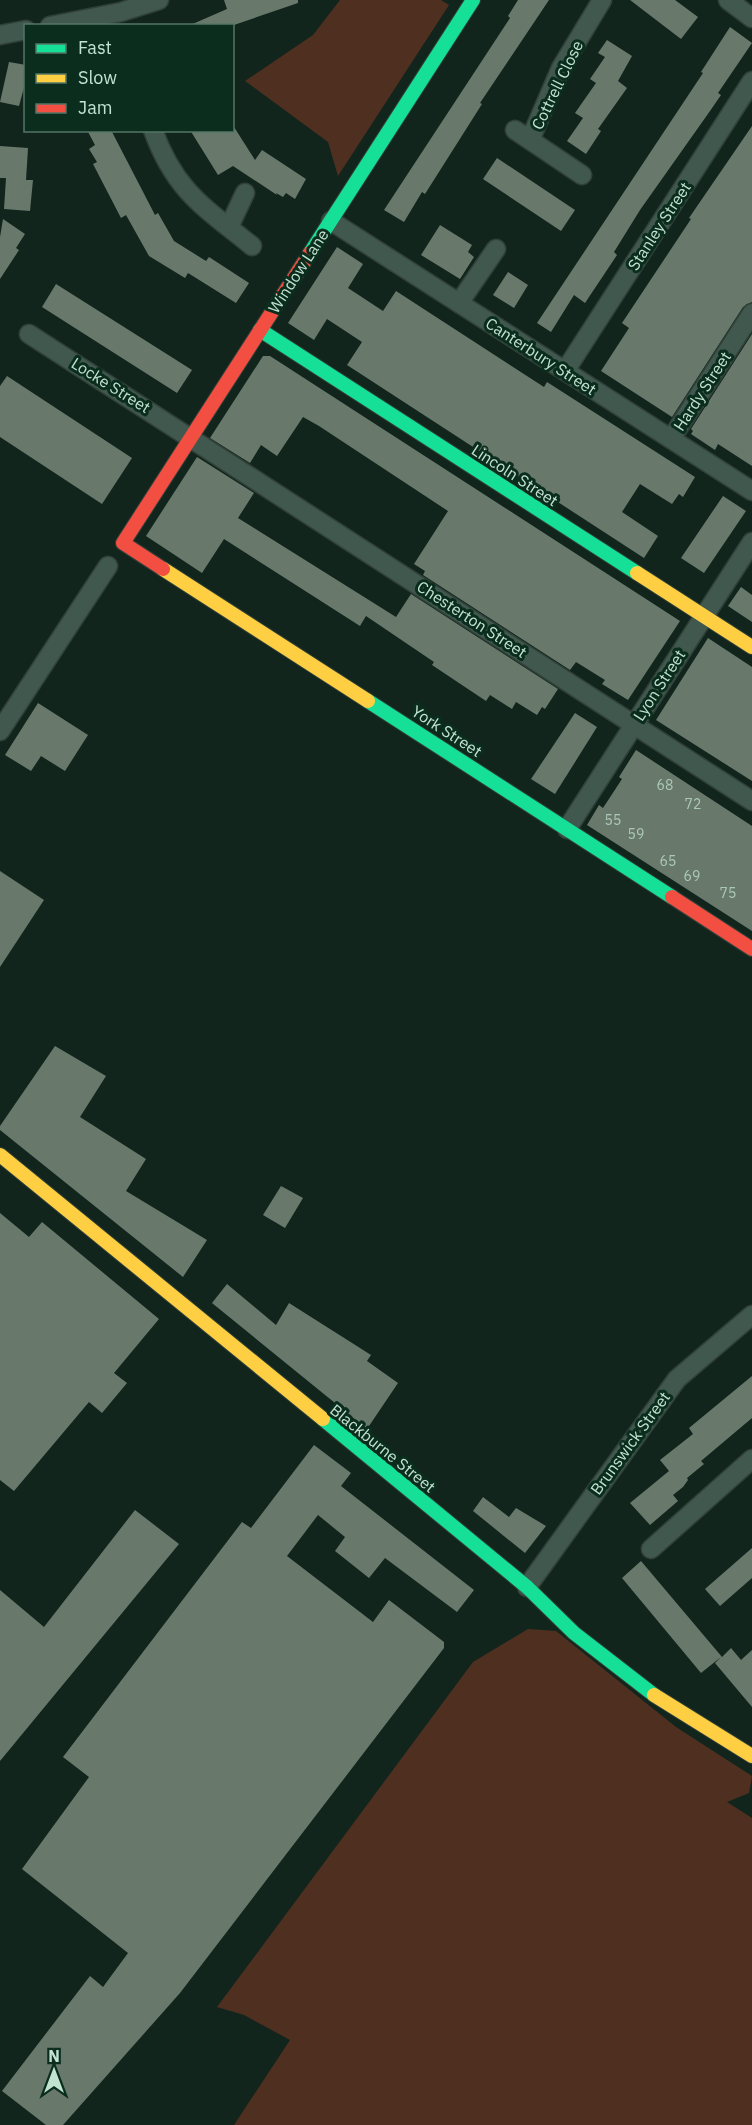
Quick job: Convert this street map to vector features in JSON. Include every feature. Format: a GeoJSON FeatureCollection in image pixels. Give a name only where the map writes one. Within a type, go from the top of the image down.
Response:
{"type":"FeatureCollection","features":[{"type":"Feature","properties":{"kind":"street"},"geometry":{"type":"LineString","coordinates":[[71,24],[123,19],[159,0]]}},
{"type":"Feature","properties":{"kind":"street","name":"Window Lane"},"geometry":{"type":"LineString","coordinates":[[123,543],[473,0]]}},
{"type":"Feature","properties":{"kind":"street","name":"Cottrell Close"},"geometry":{"type":"LineString","coordinates":[[530,140],[561,68],[602,0]]}},
{"type":"Feature","properties":{"kind":"street"},"geometry":{"type":"LineString","coordinates":[[728,0],[752,18]]}},
{"type":"Feature","properties":{"kind":"street"},"geometry":{"type":"LineString","coordinates":[[0,35],[24,30]]}},
{"type":"Feature","properties":{"kind":"street","name":"Stanley Street"},"geometry":{"type":"LineString","coordinates":[[565,371],[752,81]]}},
{"type":"Feature","properties":{"kind":"street","name":"Cottrell Close"},"geometry":{"type":"LineString","coordinates":[[515,130],[582,175]]}},
{"type":"Feature","properties":{"kind":"street"},"geometry":{"type":"LineString","coordinates":[[154,132],[164,160],[180,185],[252,246]]}},
{"type":"Feature","properties":{"kind":"street"},"geometry":{"type":"LineString","coordinates":[[229,227],[245,193]]}},
{"type":"Feature","properties":{"kind":"street","name":"Canterbury Street"},"geometry":{"type":"LineString","coordinates":[[331,220],[752,492]]}},
{"type":"Feature","properties":{"kind":"street"},"geometry":{"type":"LineString","coordinates":[[459,303],[496,249]]}},
{"type":"Feature","properties":{"kind":"street","name":"Hardy Street"},"geometry":{"type":"LineString","coordinates":[[671,439],[752,313]]}},
{"type":"Feature","properties":{"kind":"street","name":"Lincoln Street"},"geometry":{"type":"LineString","coordinates":[[260,330],[752,647]]}},
{"type":"Feature","properties":{"kind":"street","name":"Locke Street"},"geometry":{"type":"LineString","coordinates":[[29,334],[192,437]]}},
{"type":"Feature","properties":{"kind":"street","name":"Chesterton Street"},"geometry":{"type":"LineString","coordinates":[[192,437],[752,801]]}},
{"type":"Feature","properties":{"kind":"street","name":"Lyon Street"},"geometry":{"type":"LineString","coordinates":[[567,829],[752,542]]}},
{"type":"Feature","properties":{"kind":"street","name":"York Street"},"geometry":{"type":"LineString","coordinates":[[123,543],[752,949]]}},
{"type":"Feature","properties":{"kind":"street"},"geometry":{"type":"LineString","coordinates":[[0,731],[108,566]]}},
{"type":"Feature","properties":{"kind":"street","name":"Blackburne Street"},"geometry":{"type":"LineString","coordinates":[[0,1155],[527,1587],[574,1633],[643,1689],[752,1756]]}},
{"type":"Feature","properties":{"kind":"street","name":"Brunswick Street"},"geometry":{"type":"LineString","coordinates":[[527,1587],[677,1379],[752,1315]]}},
{"type":"Feature","properties":{"kind":"street"},"geometry":{"type":"LineString","coordinates":[[651,1549],[752,1459]]}},
{"type":"Feature","properties":{"kind":"shaded area"},"geometry":{"type":"Polygon","coordinates":[[[340,0],[441,0],[449,5],[338,176],[328,142],[245,81],[313,35],[340,0]]]}},
{"type":"Feature","properties":{"kind":"shaded area"},"geometry":{"type":"Polygon","coordinates":[[[528,1629],[556,1631],[676,1727],[752,1776],[749,1793],[727,1802],[752,1818],[752,2125],[234,2125],[290,2040],[244,2015],[217,2007],[473,1662],[528,1629]]]}},
{"type":"Feature","properties":{"kind":"building"},"geometry":{"type":"Polygon","coordinates":[[[224,0],[298,0],[298,3],[234,25],[193,24],[227,9],[224,0]]]}},
{"type":"Feature","properties":{"kind":"building"},"geometry":{"type":"Polygon","coordinates":[[[518,0],[549,0],[480,103],[482,104],[425,194],[422,192],[404,222],[384,210],[510,18],[508,16],[518,0]]]}},
{"type":"Feature","properties":{"kind":"building"},"geometry":{"type":"Polygon","coordinates":[[[630,0],[675,0],[698,17],[681,39],[630,0]]]}},
{"type":"Feature","properties":{"kind":"building"},"geometry":{"type":"Polygon","coordinates":[[[730,27],[752,43],[718,93],[721,95],[640,210],[614,252],[617,255],[585,303],[574,295],[551,332],[537,323],[703,73],[701,72],[730,27]]]}},
{"type":"Feature","properties":{"kind":"building"},"geometry":{"type":"Polygon","coordinates":[[[607,40],[632,56],[618,81],[627,88],[598,129],[601,131],[586,154],[567,141],[583,118],[575,113],[596,83],[590,79],[605,57],[598,53],[607,40]]]}},
{"type":"Feature","properties":{"kind":"building"},"geometry":{"type":"Polygon","coordinates":[[[9,62],[24,65],[24,87],[19,106],[0,102],[9,62]]]}},
{"type":"Feature","properties":{"kind":"building"},"geometry":{"type":"Polygon","coordinates":[[[752,126],[752,302],[743,307],[672,417],[601,371],[629,328],[622,323],[691,219],[689,218],[752,126]]]}},
{"type":"Feature","properties":{"kind":"building"},"geometry":{"type":"Polygon","coordinates":[[[234,127],[255,160],[262,150],[306,179],[295,199],[286,193],[283,197],[276,193],[277,195],[233,166],[218,175],[191,132],[234,132],[234,127]]]}},
{"type":"Feature","properties":{"kind":"building"},"geometry":{"type":"Polygon","coordinates":[[[88,132],[112,132],[155,215],[158,213],[174,241],[206,261],[209,257],[249,283],[236,303],[188,273],[185,278],[149,256],[126,215],[121,218],[93,164],[97,162],[89,149],[95,145],[88,132]]]}},
{"type":"Feature","properties":{"kind":"building"},"geometry":{"type":"Polygon","coordinates":[[[0,146],[28,148],[26,180],[33,180],[30,211],[4,209],[6,178],[0,178],[0,146]]]}},
{"type":"Feature","properties":{"kind":"building"},"geometry":{"type":"Polygon","coordinates":[[[497,158],[575,210],[561,231],[483,179],[497,158]]]}},
{"type":"Feature","properties":{"kind":"building"},"geometry":{"type":"Polygon","coordinates":[[[3,219],[25,234],[16,248],[19,250],[0,279],[0,237],[3,219]]]}},
{"type":"Feature","properties":{"kind":"building"},"geometry":{"type":"Polygon","coordinates":[[[440,225],[472,245],[468,252],[474,257],[460,279],[421,255],[440,225]]]}},
{"type":"Feature","properties":{"kind":"building"},"geometry":{"type":"Polygon","coordinates":[[[337,247],[363,264],[348,288],[383,311],[396,291],[544,387],[547,382],[695,477],[683,497],[679,494],[672,504],[640,484],[622,512],[658,536],[644,558],[347,365],[362,342],[327,319],[314,340],[288,323],[337,247]]]}},
{"type":"Feature","properties":{"kind":"building"},"geometry":{"type":"Polygon","coordinates":[[[508,272],[528,285],[514,308],[493,295],[508,272]]]}},
{"type":"Feature","properties":{"kind":"building"},"geometry":{"type":"Polygon","coordinates":[[[56,284],[192,370],[177,393],[42,307],[56,284]]]}},
{"type":"Feature","properties":{"kind":"building"},"geometry":{"type":"Polygon","coordinates":[[[752,334],[752,466],[718,444],[715,450],[691,434],[693,431],[691,429],[752,334]]]}},
{"type":"Feature","properties":{"kind":"building"},"geometry":{"type":"Polygon","coordinates":[[[263,356],[270,356],[680,621],[628,700],[602,684],[605,680],[576,662],[570,670],[423,575],[425,571],[414,564],[448,511],[319,426],[303,417],[277,456],[261,445],[250,463],[210,438],[263,356]]]}},
{"type":"Feature","properties":{"kind":"building"},"geometry":{"type":"Polygon","coordinates":[[[7,376],[132,458],[102,504],[0,437],[0,386],[7,376]]]}},
{"type":"Feature","properties":{"kind":"building"},"geometry":{"type":"Polygon","coordinates":[[[197,457],[254,493],[238,518],[396,617],[411,594],[558,689],[545,709],[542,707],[537,715],[516,702],[512,709],[490,695],[486,701],[432,665],[434,662],[366,616],[360,626],[224,539],[202,573],[146,536],[197,457]]]}},
{"type":"Feature","properties":{"kind":"building"},"geometry":{"type":"Polygon","coordinates":[[[723,496],[746,511],[704,573],[681,558],[723,496]]]}},
{"type":"Feature","properties":{"kind":"building"},"geometry":{"type":"Polygon","coordinates":[[[741,587],[752,595],[752,622],[728,606],[741,587]]]}},
{"type":"Feature","properties":{"kind":"building"},"geometry":{"type":"Polygon","coordinates":[[[708,638],[752,667],[752,781],[656,720],[708,638]]]}},
{"type":"Feature","properties":{"kind":"building"},"geometry":{"type":"Polygon","coordinates":[[[38,703],[88,735],[65,771],[41,756],[31,771],[5,755],[38,703]]]}},
{"type":"Feature","properties":{"kind":"building"},"geometry":{"type":"Polygon","coordinates":[[[575,713],[597,727],[555,794],[531,779],[575,713]]]}},
{"type":"Feature","properties":{"kind":"building"},"geometry":{"type":"Polygon","coordinates":[[[636,750],[752,826],[752,931],[587,825],[599,805],[603,808],[622,779],[619,777],[636,750]]]}},
{"type":"Feature","properties":{"kind":"building"},"geometry":{"type":"Polygon","coordinates":[[[0,871],[44,900],[0,967],[0,871]]]}},
{"type":"Feature","properties":{"kind":"building"},"geometry":{"type":"Polygon","coordinates":[[[55,1046],[106,1076],[80,1117],[146,1159],[126,1191],[207,1240],[183,1277],[0,1130],[0,1126],[55,1046]]]}},
{"type":"Feature","properties":{"kind":"building"},"geometry":{"type":"Polygon","coordinates":[[[281,1186],[303,1198],[285,1228],[263,1215],[281,1186]]]}},
{"type":"Feature","properties":{"kind":"building"},"geometry":{"type":"Polygon","coordinates":[[[0,1213],[29,1237],[42,1222],[159,1319],[114,1373],[127,1383],[102,1413],[89,1402],[14,1491],[0,1480],[0,1213]]]}},
{"type":"Feature","properties":{"kind":"building"},"geometry":{"type":"Polygon","coordinates":[[[227,1284],[276,1325],[289,1303],[371,1355],[367,1361],[398,1383],[367,1429],[212,1303],[227,1284]]]}},
{"type":"Feature","properties":{"kind":"building"},"geometry":{"type":"Polygon","coordinates":[[[752,1376],[752,1418],[701,1461],[704,1464],[687,1478],[683,1487],[673,1495],[678,1501],[650,1525],[630,1503],[669,1471],[660,1460],[693,1434],[689,1428],[752,1376]]]}},
{"type":"Feature","properties":{"kind":"building"},"geometry":{"type":"Polygon","coordinates":[[[314,1445],[351,1473],[341,1486],[474,1590],[457,1612],[385,1558],[369,1578],[335,1551],[345,1537],[318,1515],[287,1556],[373,1622],[389,1600],[444,1642],[444,1648],[180,1993],[63,2125],[46,2125],[2,2091],[90,1976],[103,1987],[128,1953],[22,1869],[89,1777],[63,1757],[242,1522],[251,1528],[314,1445]]]}},
{"type":"Feature","properties":{"kind":"building"},"geometry":{"type":"Polygon","coordinates":[[[483,1497],[509,1517],[516,1508],[546,1526],[525,1553],[473,1511],[483,1497]]]}},
{"type":"Feature","properties":{"kind":"building"},"geometry":{"type":"Polygon","coordinates":[[[135,1510],[179,1544],[0,1761],[0,1590],[44,1627],[135,1510]]]}},
{"type":"Feature","properties":{"kind":"building"},"geometry":{"type":"Polygon","coordinates":[[[752,1548],[752,1578],[720,1606],[705,1589],[752,1548]]]}},
{"type":"Feature","properties":{"kind":"building"},"geometry":{"type":"Polygon","coordinates":[[[641,1561],[722,1657],[731,1648],[741,1660],[752,1650],[752,1707],[715,1663],[721,1657],[701,1673],[622,1578],[641,1561]]]}},
{"type":"Feature","properties":{"kind":"traffic: fast"},"geometry":{"type":"LineString","coordinates":[[310,253],[473,0]]}},
{"type":"Feature","properties":{"kind":"traffic: fast"},"geometry":{"type":"LineString","coordinates":[[260,330],[637,573]]}},
{"type":"Feature","properties":{"kind":"traffic: fast"},"geometry":{"type":"LineString","coordinates":[[368,701],[672,897]]}},
{"type":"Feature","properties":{"kind":"traffic: fast"},"geometry":{"type":"LineString","coordinates":[[323,1419],[527,1587],[574,1633],[654,1695]]}},
{"type":"Feature","properties":{"kind":"traffic: slow"},"geometry":{"type":"LineString","coordinates":[[163,569],[368,701]]}},
{"type":"Feature","properties":{"kind":"traffic: slow"},"geometry":{"type":"LineString","coordinates":[[637,573],[752,647]]}},
{"type":"Feature","properties":{"kind":"traffic: slow"},"geometry":{"type":"LineString","coordinates":[[0,1155],[323,1419]]}},
{"type":"Feature","properties":{"kind":"traffic: slow"},"geometry":{"type":"LineString","coordinates":[[654,1695],[752,1756]]}},
{"type":"Feature","properties":{"kind":"traffic: jam"},"geometry":{"type":"LineString","coordinates":[[163,569],[123,543],[310,253]]}},
{"type":"Feature","properties":{"kind":"traffic: jam"},"geometry":{"type":"LineString","coordinates":[[672,897],[752,949]]}}]}
